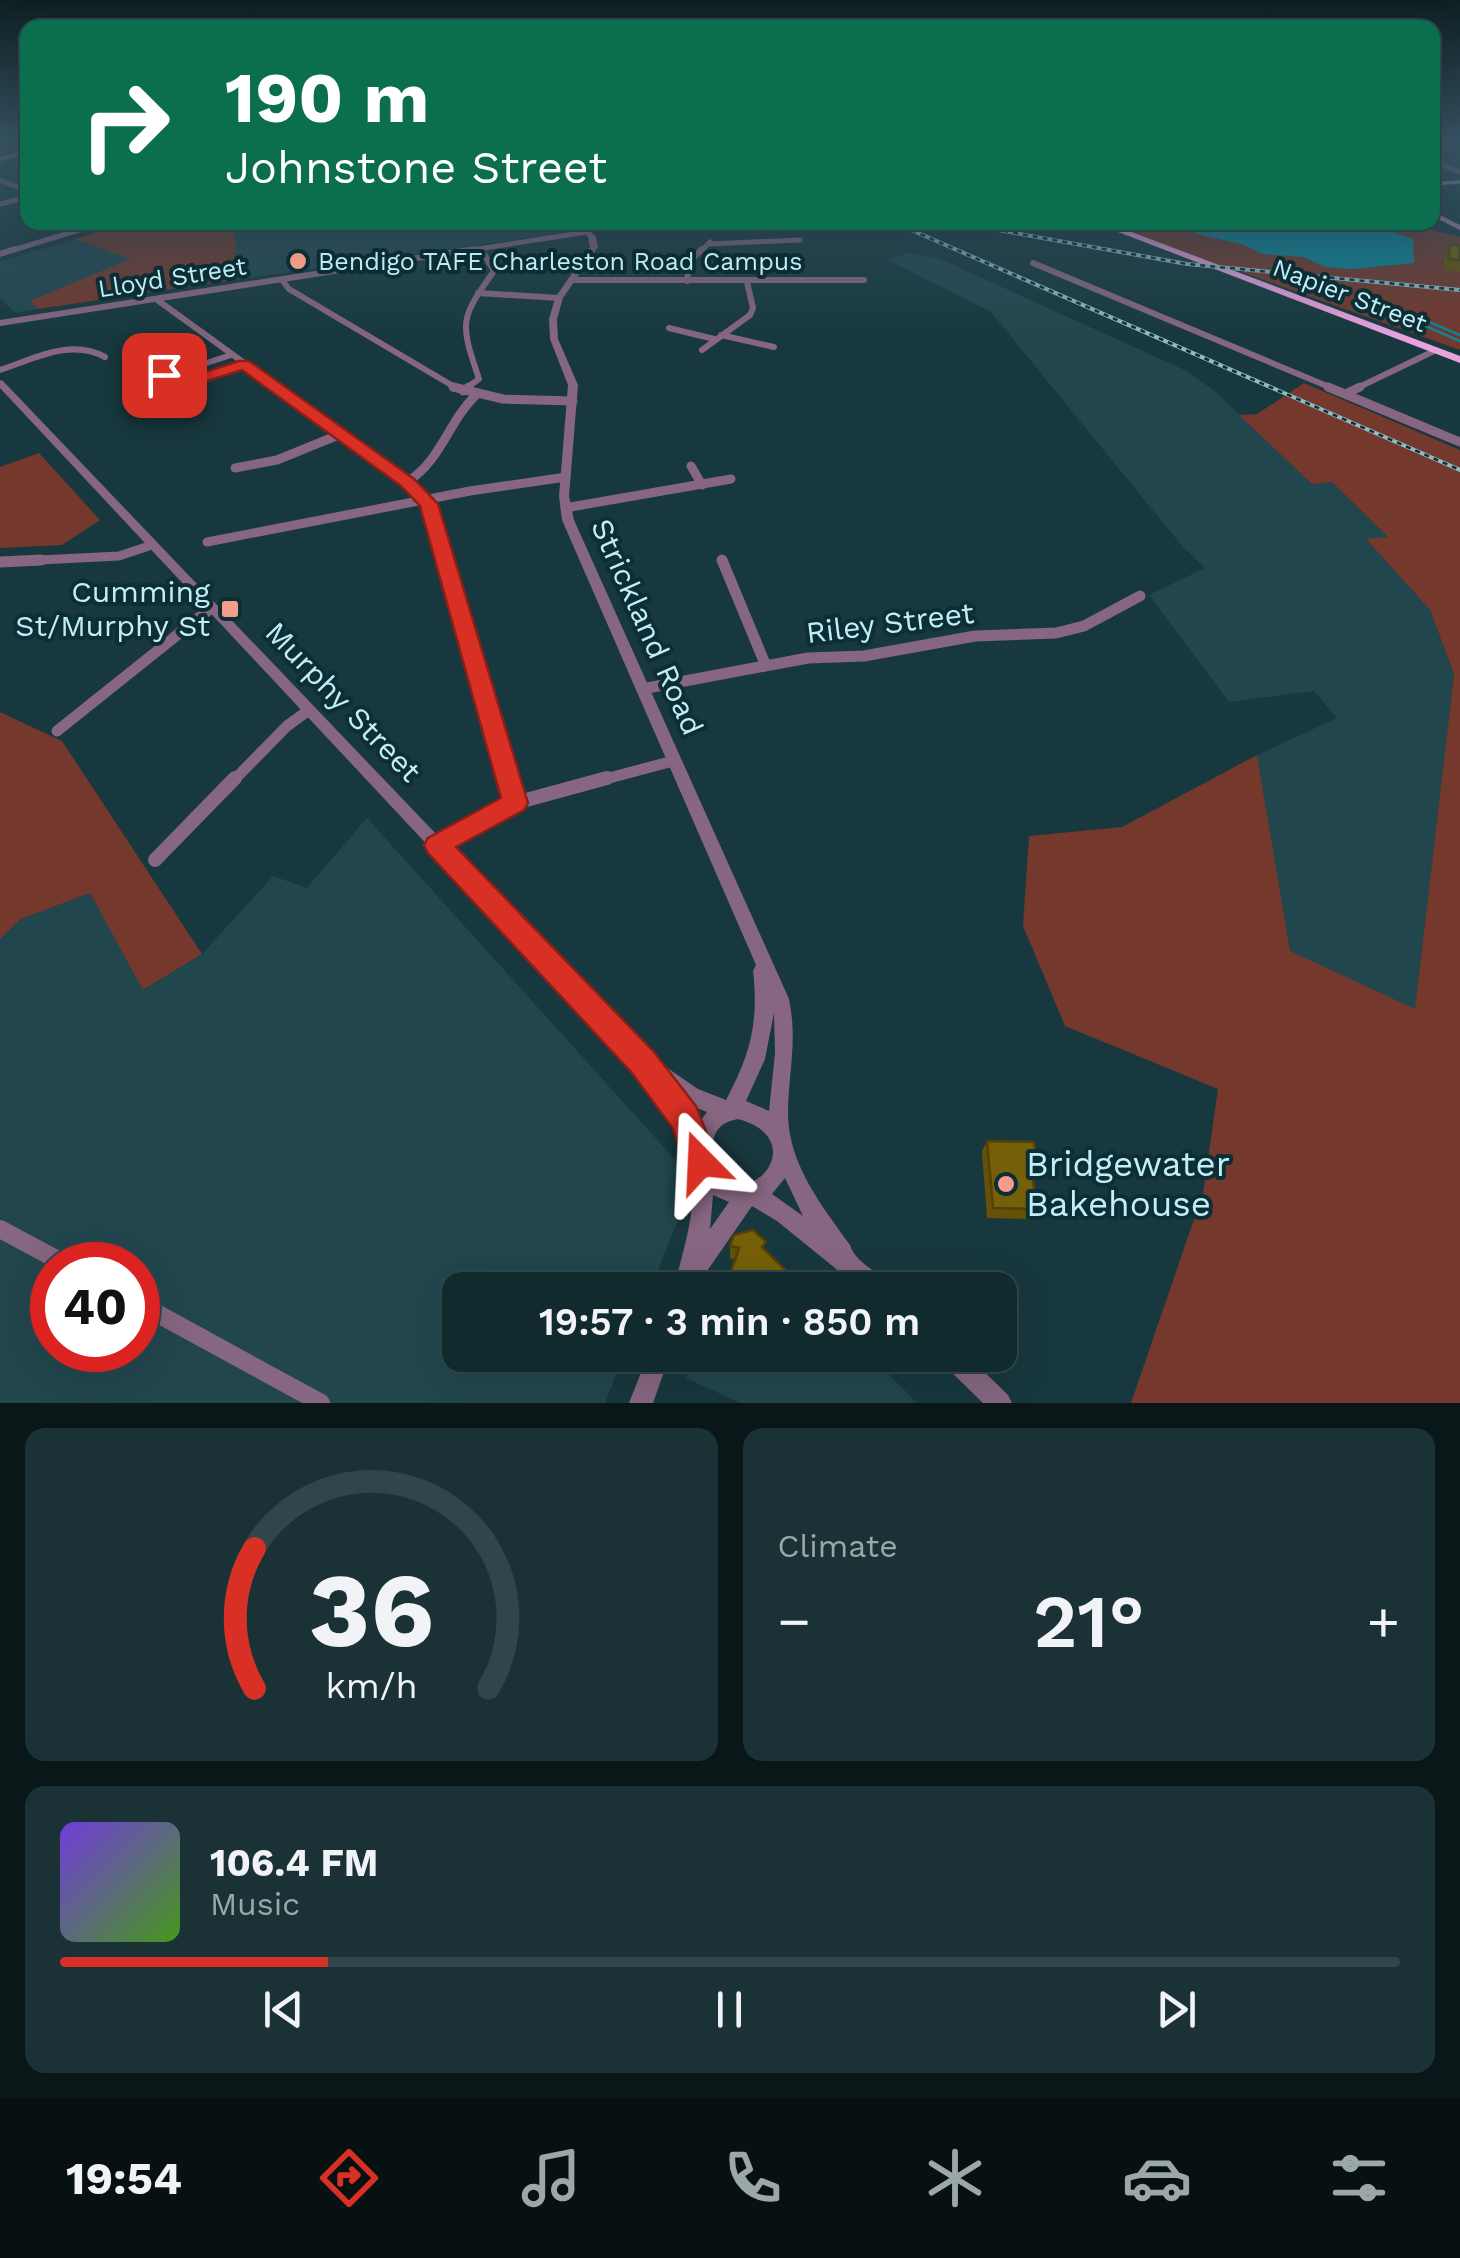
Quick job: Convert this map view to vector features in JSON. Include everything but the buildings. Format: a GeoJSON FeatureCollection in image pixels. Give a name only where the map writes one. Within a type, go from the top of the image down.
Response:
{"type":"FeatureCollection","features":[{"type":"Feature","properties":{"kind":"highway","name":"Napier Street"},"geometry":{"type":"LineString","coordinates":[[1114,230],[1460,359]]}},
{"type":"Feature","properties":{"kind":"street"},"geometry":{"type":"LineString","coordinates":[[0,257],[83,230]]}},
{"type":"Feature","properties":{"kind":"street"},"geometry":{"type":"LineString","coordinates":[[478,293],[559,298],[594,244],[580,230]]}},
{"type":"Feature","properties":{"kind":"street","name":"Lloyd Street"},"geometry":{"type":"LineString","coordinates":[[0,324],[584,233]]}},
{"type":"Feature","properties":{"kind":"street"},"geometry":{"type":"LineString","coordinates":[[687,281],[690,261],[709,243],[794,242]]}},
{"type":"Feature","properties":{"kind":"street"},"geometry":{"type":"LineString","coordinates":[[464,391],[479,379],[463,332],[469,306],[494,272],[481,249]]}},
{"type":"Feature","properties":{"kind":"street"},"geometry":{"type":"LineString","coordinates":[[1034,262],[1460,442]]}},
{"type":"Feature","properties":{"kind":"street"},"geometry":{"type":"LineString","coordinates":[[282,280],[289,289],[464,391],[573,400]]}},
{"type":"Feature","properties":{"kind":"street"},"geometry":{"type":"LineString","coordinates":[[571,280],[864,280]]}},
{"type":"Feature","properties":{"kind":"street"},"geometry":{"type":"LineString","coordinates":[[690,350],[706,351],[718,337],[752,313],[747,282]]}},
{"type":"Feature","properties":{"kind":"street","name":"Strickland Road"},"geometry":{"type":"LineString","coordinates":[[559,298],[553,334],[571,377],[573,400],[565,508],[578,546],[780,999],[787,1059],[778,1114],[782,1144]]}},
{"type":"Feature","properties":{"kind":"street"},"geometry":{"type":"LineString","coordinates":[[156,299],[408,482],[426,500],[433,513],[515,803]]}},
{"type":"Feature","properties":{"kind":"street"},"geometry":{"type":"LineString","coordinates":[[669,328],[775,347]]}},
{"type":"Feature","properties":{"kind":"street"},"geometry":{"type":"LineString","coordinates":[[0,370],[74,348],[92,349],[105,357]]}},
{"type":"Feature","properties":{"kind":"street"},"geometry":{"type":"LineString","coordinates":[[1346,394],[1436,350]]}},
{"type":"Feature","properties":{"kind":"street"},"geometry":{"type":"LineString","coordinates":[[156,375],[178,374],[231,355]]}},
{"type":"Feature","properties":{"kind":"street"},"geometry":{"type":"LineString","coordinates":[[176,391],[187,381],[244,364]]}},
{"type":"Feature","properties":{"kind":"street"},"geometry":{"type":"LineString","coordinates":[[178,374],[187,381]]}},
{"type":"Feature","properties":{"kind":"street","name":"Murphy Street"},"geometry":{"type":"LineString","coordinates":[[0,382],[643,1062],[685,1118],[702,1162]]}},
{"type":"Feature","properties":{"kind":"street"},"geometry":{"type":"LineString","coordinates":[[408,482],[430,468],[463,408],[476,395]]}},
{"type":"Feature","properties":{"kind":"street"},"geometry":{"type":"LineString","coordinates":[[235,468],[277,460],[340,434]]}},
{"type":"Feature","properties":{"kind":"street"},"geometry":{"type":"LineString","coordinates":[[691,466],[702,484]]}},
{"type":"Feature","properties":{"kind":"street"},"geometry":{"type":"LineString","coordinates":[[207,542],[566,477]]}},
{"type":"Feature","properties":{"kind":"street"},"geometry":{"type":"LineString","coordinates":[[565,508],[731,479]]}},
{"type":"Feature","properties":{"kind":"street"},"geometry":{"type":"LineString","coordinates":[[0,562],[119,556],[152,545]]}},
{"type":"Feature","properties":{"kind":"street"},"geometry":{"type":"LineString","coordinates":[[722,560],[766,666]]}},
{"type":"Feature","properties":{"kind":"street","name":"Riley Street"},"geometry":{"type":"LineString","coordinates":[[642,689],[808,658],[878,654],[975,636],[1056,633],[1084,626],[1140,596]]}},
{"type":"Feature","properties":{"kind":"street"},"geometry":{"type":"LineString","coordinates":[[57,732],[212,608]]}},
{"type":"Feature","properties":{"kind":"street"},"geometry":{"type":"LineString","coordinates":[[155,860],[287,726],[309,710]]}},
{"type":"Feature","properties":{"kind":"street"},"geometry":{"type":"LineString","coordinates":[[437,845],[515,803],[673,761]]}},
{"type":"Feature","properties":{"kind":"street","name":"Strickland Road"},"geometry":{"type":"LineString","coordinates":[[729,1110],[762,1046],[766,1018],[760,960]]}},
{"type":"Feature","properties":{"kind":"street","name":"Murphy Street"},"geometry":{"type":"LineString","coordinates":[[643,1062],[691,1096],[729,1110]]}},
{"type":"Feature","properties":{"kind":"street"},"geometry":{"type":"LineString","coordinates":[[689,1272],[702,1220],[702,1162],[707,1128],[729,1110],[747,1109],[762,1114],[774,1125],[805,1201],[852,1266]]}},
{"type":"Feature","properties":{"kind":"street"},"geometry":{"type":"LineString","coordinates":[[694,1272],[714,1237],[750,1194],[775,1176],[782,1144]]}},
{"type":"Feature","properties":{"kind":"street"},"geometry":{"type":"LineString","coordinates":[[702,1162],[721,1189],[750,1194],[859,1272]]}},
{"type":"Feature","properties":{"kind":"street"},"geometry":{"type":"LineString","coordinates":[[0,1228],[30,1245]]}},
{"type":"Feature","properties":{"kind":"street"},"geometry":{"type":"LineString","coordinates":[[160,1316],[320,1403]]}},
{"type":"Feature","properties":{"kind":"street"},"geometry":{"type":"LineString","coordinates":[[641,1403],[653,1372]]}},
{"type":"Feature","properties":{"kind":"street"},"geometry":{"type":"LineString","coordinates":[[968,1372],[1000,1403]]}},
{"type":"Feature","properties":{"kind":"shaded area"},"geometry":{"type":"Polygon","coordinates":[[[106,230],[233,230],[236,243],[233,280],[38,309],[30,301],[130,259],[75,239],[106,230]]]}},
{"type":"Feature","properties":{"kind":"shaded area","name":"Bendigo TAFE Charleston Road Campus"},"geometry":{"type":"Polygon","coordinates":[[[233,230],[568,232],[233,280],[236,243],[233,230]]]}},
{"type":"Feature","properties":{"kind":"shaded area"},"geometry":{"type":"Polygon","coordinates":[[[1122,230],[1432,230],[1460,237],[1460,350],[1244,273],[1244,269],[1215,264],[1122,230]]]}},
{"type":"Feature","properties":{"kind":"shaded area"},"geometry":{"type":"Polygon","coordinates":[[[75,239],[131,259],[31,302],[38,309],[16,313],[0,299],[0,262],[75,239]]]}},
{"type":"Feature","properties":{"kind":"shaded area"},"geometry":{"type":"Polygon","coordinates":[[[909,253],[940,259],[1187,371],[1216,392],[1312,484],[1332,482],[1389,538],[1367,540],[1430,610],[1454,674],[1415,1010],[1290,952],[1257,755],[1337,718],[1314,691],[1229,702],[1149,595],[1205,568],[1182,546],[991,312],[888,260],[909,253]]]}},
{"type":"Feature","properties":{"kind":"shaded area"},"geometry":{"type":"Polygon","coordinates":[[[1304,383],[1460,450],[1460,1403],[1131,1403],[1203,1193],[1218,1089],[1065,1026],[1023,926],[1029,836],[1122,827],[1257,755],[1290,951],[1415,1009],[1454,674],[1430,610],[1366,539],[1388,537],[1332,482],[1312,484],[1239,415],[1257,414],[1304,383]]]}},
{"type":"Feature","properties":{"kind":"shaded area"},"geometry":{"type":"Polygon","coordinates":[[[39,453],[100,520],[62,545],[0,548],[0,467],[39,453]]]}},
{"type":"Feature","properties":{"kind":"shaded area"},"geometry":{"type":"Polygon","coordinates":[[[0,712],[62,741],[202,954],[143,990],[90,893],[21,919],[0,939],[0,712]]]}},
{"type":"Feature","properties":{"kind":"shaded area"},"geometry":{"type":"Polygon","coordinates":[[[367,818],[688,1174],[689,1193],[657,1272],[442,1272],[442,1372],[617,1372],[605,1403],[0,1403],[0,939],[21,919],[90,893],[144,990],[202,954],[273,876],[307,888],[367,818]]]}},
{"type":"Feature","properties":{"kind":"shaded area"},"geometry":{"type":"Polygon","coordinates":[[[688,1372],[887,1372],[917,1403],[740,1403],[686,1378],[688,1372]]]}},
{"type":"Feature","properties":{"kind":"water"},"geometry":{"type":"Polygon","coordinates":[[[1192,230],[1388,230],[1413,239],[1414,263],[1351,269],[1326,267],[1303,257],[1263,254],[1241,244],[1192,230]]]}},
{"type":"Feature","properties":{"kind":"waterway"},"geometry":{"type":"LineString","coordinates":[[1369,296],[1460,335]]}},
{"type":"Feature","properties":{"kind":"waterway"},"geometry":{"type":"LineString","coordinates":[[1362,298],[1460,341]]}},
{"type":"Feature","properties":{"kind":"railway"},"geometry":{"type":"LineString","coordinates":[[911,230],[1460,470]]}},
{"type":"Feature","properties":{"kind":"railway"},"geometry":{"type":"LineString","coordinates":[[998,230],[1187,264],[1460,290]]}},
{"type":"Feature","properties":{"kind":"place","name":"Bendigo TAFE Charleston Road Campus"},"geometry":{"type":"Point","coordinates":[298,261]}},
{"type":"Feature","properties":{"kind":"place","name":"Cumming St/Murphy St"},"geometry":{"type":"Point","coordinates":[230,609]}},
{"type":"Feature","properties":{"kind":"place","name":"Bridgewater Bakehouse"},"geometry":{"type":"Point","coordinates":[1006,1184]}},
{"type":"Feature","properties":{"kind":"route"},"geometry":{"type":"LineString","coordinates":[[164,375],[178,374],[182,380],[194,380],[244,364],[408,482],[429,504],[515,803],[488,814],[437,845],[643,1062],[685,1118],[701,1162]]}}]}
